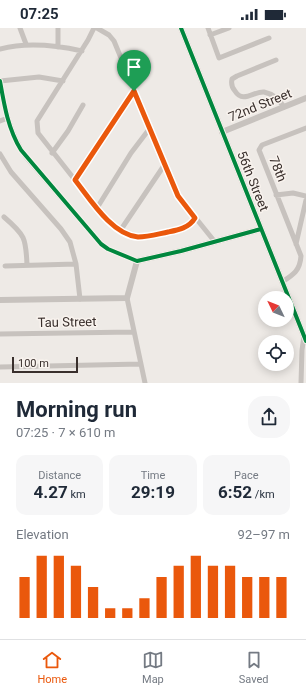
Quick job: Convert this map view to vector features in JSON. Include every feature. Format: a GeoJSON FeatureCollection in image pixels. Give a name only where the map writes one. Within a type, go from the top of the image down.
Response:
{"type":"FeatureCollection","features":[{"type":"Feature","properties":{"kind":"street"},"geometry":{"type":"LineString","coordinates":[[20,28],[26,44]]}},
{"type":"Feature","properties":{"kind":"street"},"geometry":{"type":"LineString","coordinates":[[58,28],[58,47]]}},
{"type":"Feature","properties":{"kind":"street"},"geometry":{"type":"LineString","coordinates":[[94,28],[82,51],[37,121],[38,133],[52,153],[97,208],[120,231],[136,237],[146,237],[177,231],[187,226],[195,218]]}},
{"type":"Feature","properties":{"kind":"street"},"geometry":{"type":"LineString","coordinates":[[97,28],[109,35],[114,41],[178,196],[215,242]]}},
{"type":"Feature","properties":{"kind":"street","name":"56th Street"},"geometry":{"type":"LineString","coordinates":[[181,28],[305,339]]}},
{"type":"Feature","properties":{"kind":"street"},"geometry":{"type":"LineString","coordinates":[[208,28],[219,58],[269,38]]}},
{"type":"Feature","properties":{"kind":"street"},"geometry":{"type":"LineString","coordinates":[[210,35],[229,28]]}},
{"type":"Feature","properties":{"kind":"street"},"geometry":{"type":"LineString","coordinates":[[0,49],[26,44],[82,51]]}},
{"type":"Feature","properties":{"kind":"street"},"geometry":{"type":"LineString","coordinates":[[276,60],[237,76],[232,79],[232,85],[235,92],[240,96],[245,97],[264,92],[277,97],[284,107]]}},
{"type":"Feature","properties":{"kind":"street"},"geometry":{"type":"LineString","coordinates":[[63,81],[39,77],[0,81],[8,118],[16,141],[21,150],[101,244],[108,249],[137,261],[261,229]]}},
{"type":"Feature","properties":{"kind":"street"},"geometry":{"type":"LineString","coordinates":[[75,180],[134,91]]}},
{"type":"Feature","properties":{"kind":"street","name":"72nd Street"},"geometry":{"type":"LineString","coordinates":[[222,132],[306,98]]}},
{"type":"Feature","properties":{"kind":"street"},"geometry":{"type":"LineString","coordinates":[[52,153],[66,134],[83,105]]}},
{"type":"Feature","properties":{"kind":"street"},"geometry":{"type":"LineString","coordinates":[[0,121],[8,118]]}},
{"type":"Feature","properties":{"kind":"street"},"geometry":{"type":"LineString","coordinates":[[97,208],[131,154],[150,128]]}},
{"type":"Feature","properties":{"kind":"street","name":"78th"},"geometry":{"type":"LineString","coordinates":[[282,282],[292,276],[300,267],[301,256],[260,156],[260,150],[262,145],[306,128]]}},
{"type":"Feature","properties":{"kind":"street"},"geometry":{"type":"LineString","coordinates":[[0,156],[11,172],[64,234],[72,247],[76,264],[80,299]]}},
{"type":"Feature","properties":{"kind":"street"},"geometry":{"type":"LineString","coordinates":[[120,231],[165,164]]}},
{"type":"Feature","properties":{"kind":"street"},"geometry":{"type":"LineString","coordinates":[[276,195],[293,193],[306,196]]}},
{"type":"Feature","properties":{"kind":"street"},"geometry":{"type":"LineString","coordinates":[[296,245],[306,200]]}},
{"type":"Feature","properties":{"kind":"street"},"geometry":{"type":"LineString","coordinates":[[4,217],[17,228],[24,239],[26,245],[27,265]]}},
{"type":"Feature","properties":{"kind":"street"},"geometry":{"type":"LineString","coordinates":[[137,261],[127,298],[145,383]]}},
{"type":"Feature","properties":{"kind":"street"},"geometry":{"type":"LineString","coordinates":[[5,266],[76,264]]}},
{"type":"Feature","properties":{"kind":"street"},"geometry":{"type":"LineString","coordinates":[[0,300],[127,298]]}},
{"type":"Feature","properties":{"kind":"street","name":"Tau Street"},"geometry":{"type":"LineString","coordinates":[[0,334],[134,332]]}},
{"type":"Feature","properties":{"kind":"street"},"geometry":{"type":"LineString","coordinates":[[301,383],[302,345],[305,339]]}},
{"type":"Feature","properties":{"kind":"street"},"geometry":{"type":"LineString","coordinates":[[0,367],[141,364]]}},
{"type":"Feature","properties":{"kind":"cycle path"},"geometry":{"type":"LineString","coordinates":[[181,28],[306,341]]}},
{"type":"Feature","properties":{"kind":"cycle path"},"geometry":{"type":"LineString","coordinates":[[0,81],[10,125],[21,150],[101,244],[108,249],[137,261],[181,251],[261,229]]}},
{"type":"Feature","properties":{"kind":"route"},"geometry":{"type":"LineString","coordinates":[[134,91],[178,196],[195,218],[194,221],[177,231],[146,237],[136,237],[115,227],[97,208],[75,180],[134,91]]}}]}
